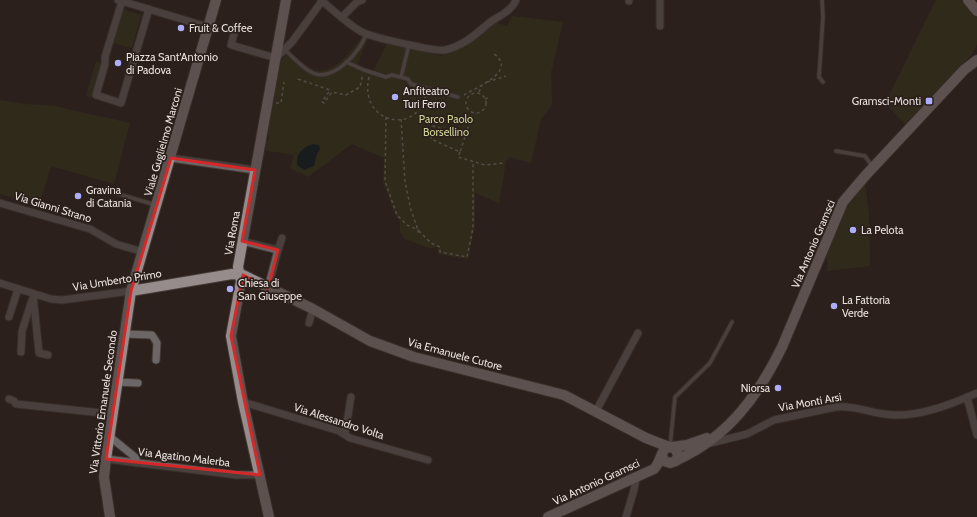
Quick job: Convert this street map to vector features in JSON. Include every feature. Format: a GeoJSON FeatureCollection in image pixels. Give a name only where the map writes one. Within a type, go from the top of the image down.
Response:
{"type":"FeatureCollection","features":[{"type":"Feature","properties":{"kind":"main road","name":"Viale Guglielmo Marconi"},"geometry":{"type":"LineString","coordinates":[[132,291],[216,0]]}},
{"type":"Feature","properties":{"kind":"main road","name":"Via Roma"},"geometry":{"type":"LineString","coordinates":[[269,517],[243,402],[231,336],[241,281],[238,267],[242,241],[276,58],[281,48],[286,0]]}},
{"type":"Feature","properties":{"kind":"main road"},"geometry":{"type":"LineString","coordinates":[[968,0],[977,11]]}},
{"type":"Feature","properties":{"kind":"main road"},"geometry":{"type":"LineString","coordinates":[[964,70],[977,52]]}},
{"type":"Feature","properties":{"kind":"main road"},"geometry":{"type":"LineString","coordinates":[[964,70],[977,60]]}},
{"type":"Feature","properties":{"kind":"main road","name":"Via Antonio Gramsci"},"geometry":{"type":"LineString","coordinates":[[548,517],[558,515],[707,444],[750,402],[772,367],[843,202],[873,167],[964,70]]}},
{"type":"Feature","properties":{"kind":"main road","name":"Via Umberto Primo"},"geometry":{"type":"LineString","coordinates":[[132,291],[232,274],[240,274]]}},
{"type":"Feature","properties":{"kind":"main road","name":"Via Emanuele Cutore"},"geometry":{"type":"LineString","coordinates":[[240,274],[313,309],[370,341],[414,357],[564,395],[668,449]]}},
{"type":"Feature","properties":{"kind":"main road","name":"Via Vittorio Emanuele Secondo"},"geometry":{"type":"LineString","coordinates":[[110,517],[104,477],[116,382],[132,291]]}},
{"type":"Feature","properties":{"kind":"main road"},"geometry":{"type":"LineString","coordinates":[[654,468],[660,462],[668,449],[696,443],[726,427]]}},
{"type":"Feature","properties":{"kind":"main road"},"geometry":{"type":"LineString","coordinates":[[668,449],[678,452],[674,461],[666,462],[668,449]]}},
{"type":"Feature","properties":{"kind":"street"},"geometry":{"type":"LineString","coordinates":[[149,9],[121,103],[96,95],[120,0],[208,27]]}},
{"type":"Feature","properties":{"kind":"street"},"geometry":{"type":"LineString","coordinates":[[281,48],[305,26],[322,0],[330,3],[342,17],[361,32],[442,51],[460,45],[505,13],[514,5],[516,0]]}},
{"type":"Feature","properties":{"kind":"street"},"geometry":{"type":"LineString","coordinates":[[342,17],[357,2],[362,0]]}},
{"type":"Feature","properties":{"kind":"street"},"geometry":{"type":"LineString","coordinates":[[660,0],[660,26]]}},
{"type":"Feature","properties":{"kind":"street"},"geometry":{"type":"LineString","coordinates":[[236,26],[231,45],[276,58]]}},
{"type":"Feature","properties":{"kind":"street"},"geometry":{"type":"LineString","coordinates":[[171,158],[255,170]]}},
{"type":"Feature","properties":{"kind":"street","name":"Via Gianni Strano"},"geometry":{"type":"LineString","coordinates":[[0,203],[90,229],[116,244],[143,252]]}},
{"type":"Feature","properties":{"kind":"street"},"geometry":{"type":"LineString","coordinates":[[268,288],[282,238]]}},
{"type":"Feature","properties":{"kind":"street"},"geometry":{"type":"LineString","coordinates":[[242,241],[278,250]]}},
{"type":"Feature","properties":{"kind":"street","name":"Via Umberto Primo"},"geometry":{"type":"LineString","coordinates":[[0,283],[50,299],[62,300],[132,291]]}},
{"type":"Feature","properties":{"kind":"street"},"geometry":{"type":"LineString","coordinates":[[9,317],[18,289]]}},
{"type":"Feature","properties":{"kind":"street"},"geometry":{"type":"LineString","coordinates":[[21,352],[22,331],[33,294]]}},
{"type":"Feature","properties":{"kind":"street"},"geometry":{"type":"LineString","coordinates":[[33,294],[38,353],[48,355]]}},
{"type":"Feature","properties":{"kind":"street"},"geometry":{"type":"LineString","coordinates":[[309,323],[313,309]]}},
{"type":"Feature","properties":{"kind":"street"},"geometry":{"type":"LineString","coordinates":[[596,411],[638,333]]}},
{"type":"Feature","properties":{"kind":"street"},"geometry":{"type":"LineString","coordinates":[[125,334],[152,335],[157,343],[156,360]]}},
{"type":"Feature","properties":{"kind":"street"},"geometry":{"type":"LineString","coordinates":[[116,382],[138,384]]}},
{"type":"Feature","properties":{"kind":"street","name":"Via Monti Arsi"},"geometry":{"type":"LineString","coordinates":[[707,444],[747,434],[774,420],[836,407],[846,406],[884,414],[905,415],[967,398],[977,393]]}},
{"type":"Feature","properties":{"kind":"street"},"geometry":{"type":"LineString","coordinates":[[345,434],[351,397]]}},
{"type":"Feature","properties":{"kind":"street"},"geometry":{"type":"LineString","coordinates":[[967,398],[977,435]]}},
{"type":"Feature","properties":{"kind":"street"},"geometry":{"type":"LineString","coordinates":[[9,399],[14,401],[16,404],[112,414]]}},
{"type":"Feature","properties":{"kind":"street","name":"Via Alessandro Volta"},"geometry":{"type":"LineString","coordinates":[[243,402],[345,434],[350,438],[428,460]]}},
{"type":"Feature","properties":{"kind":"street"},"geometry":{"type":"LineString","coordinates":[[109,436],[136,458],[136,463]]}},
{"type":"Feature","properties":{"kind":"street","name":"Via Agatino Malerba"},"geometry":{"type":"LineString","coordinates":[[106,459],[237,475],[260,475]]}},
{"type":"Feature","properties":{"kind":"street"},"geometry":{"type":"LineString","coordinates":[[626,517],[636,478]]}},
{"type":"Feature","properties":{"kind":"lane"},"geometry":{"type":"LineString","coordinates":[[822,0],[823,17],[819,76],[824,82]]}},
{"type":"Feature","properties":{"kind":"lane"},"geometry":{"type":"LineString","coordinates":[[281,48],[313,73],[324,75],[331,73],[346,62],[362,43],[366,34]]}},
{"type":"Feature","properties":{"kind":"lane"},"geometry":{"type":"LineString","coordinates":[[401,77],[409,44]]}},
{"type":"Feature","properties":{"kind":"lane"},"geometry":{"type":"LineString","coordinates":[[346,62],[364,71],[386,77],[392,75],[408,79],[411,84],[458,98]]}},
{"type":"Feature","properties":{"kind":"lane"},"geometry":{"type":"LineString","coordinates":[[836,151],[865,156],[873,167]]}},
{"type":"Feature","properties":{"kind":"lane"},"geometry":{"type":"LineString","coordinates":[[108,191],[157,206]]}},
{"type":"Feature","properties":{"kind":"lane"},"geometry":{"type":"LineString","coordinates":[[668,449],[675,397],[710,363],[732,322]]}},
{"type":"Feature","properties":{"kind":"path"},"geometry":{"type":"LineString","coordinates":[[458,98],[499,72],[502,65],[499,58],[494,54]]}},
{"type":"Feature","properties":{"kind":"path"},"geometry":{"type":"LineString","coordinates":[[298,79],[330,90],[322,102],[324,103],[332,92],[346,96],[360,87],[364,71]]}},
{"type":"Feature","properties":{"kind":"path"},"geometry":{"type":"LineString","coordinates":[[370,72],[366,94],[378,114],[386,118],[401,119],[412,116],[421,108],[427,89]]}},
{"type":"Feature","properties":{"kind":"path"},"geometry":{"type":"LineString","coordinates":[[483,83],[506,76]]}},
{"type":"Feature","properties":{"kind":"path"},"geometry":{"type":"LineString","coordinates":[[277,103],[281,103],[284,82]]}},
{"type":"Feature","properties":{"kind":"path"},"geometry":{"type":"LineString","coordinates":[[479,93],[483,83]]}},
{"type":"Feature","properties":{"kind":"path"},"geometry":{"type":"LineString","coordinates":[[479,93],[485,99],[486,105],[480,112],[473,112],[467,108],[467,98],[470,95],[479,93]]}},
{"type":"Feature","properties":{"kind":"path"},"geometry":{"type":"LineString","coordinates":[[485,99],[490,97]]}},
{"type":"Feature","properties":{"kind":"path"},"geometry":{"type":"LineString","coordinates":[[473,112],[458,157],[485,165],[505,162]]}},
{"type":"Feature","properties":{"kind":"path"},"geometry":{"type":"LineString","coordinates":[[386,118],[385,181],[397,215],[407,225],[418,230],[431,243],[440,247],[440,252],[467,257],[473,228],[473,162]]}},
{"type":"Feature","properties":{"kind":"path"},"geometry":{"type":"LineString","coordinates":[[401,119],[405,182],[418,233]]}},
{"type":"Feature","properties":{"kind":"path"},"geometry":{"type":"LineString","coordinates":[[460,152],[431,139],[432,126],[465,137]]}},
{"type":"Feature","properties":{"kind":"highlighted area"},"geometry":{"type":"Polygon","coordinates":[[[171,158],[255,170],[242,241],[278,250],[268,288],[243,275],[231,336],[260,475],[106,459],[131,291],[171,158]]]}},
{"type":"Feature","properties":{"kind":"green space"},"geometry":{"type":"Polygon","coordinates":[[[936,0],[961,0],[977,18],[977,44],[968,59],[905,124],[885,103],[936,0]]]}},
{"type":"Feature","properties":{"kind":"green space"},"geometry":{"type":"Polygon","coordinates":[[[122,9],[141,15],[132,48],[112,43],[122,9]]]}},
{"type":"Feature","properties":{"kind":"green space","name":"Parco Paolo Borsellino"},"geometry":{"type":"Polygon","coordinates":[[[512,16],[563,22],[551,73],[552,103],[541,119],[531,163],[510,157],[506,161],[499,203],[475,193],[475,226],[468,259],[438,254],[438,247],[429,248],[405,239],[400,232],[400,221],[395,215],[383,182],[384,158],[352,144],[308,177],[290,168],[294,155],[263,150],[264,142],[268,140],[269,136],[266,132],[278,64],[290,51],[308,67],[322,71],[329,69],[342,60],[362,37],[368,39],[357,65],[373,71],[388,42],[396,46],[405,46],[406,49],[410,50],[412,48],[441,56],[461,49],[495,22],[507,26],[512,16]]]}},
{"type":"Feature","properties":{"kind":"green space"},"geometry":{"type":"Polygon","coordinates":[[[96,61],[101,64],[92,98],[86,96],[96,61]]]}},
{"type":"Feature","properties":{"kind":"green space"},"geometry":{"type":"Polygon","coordinates":[[[0,100],[25,104],[54,106],[130,123],[114,184],[51,166],[39,206],[0,194],[0,100]]]}},
{"type":"Feature","properties":{"kind":"green space","name":"La Pelota"},"geometry":{"type":"Polygon","coordinates":[[[865,183],[869,214],[870,266],[827,271],[828,263],[826,257],[838,228],[852,200],[865,183]]]}},
{"type":"Feature","properties":{"kind":"water"},"geometry":{"type":"Polygon","coordinates":[[[313,144],[319,145],[320,149],[314,166],[304,170],[297,165],[297,158],[303,149],[313,144]]]}},
{"type":"Feature","properties":{"kind":"place","name":"Fruit & Coffee"},"geometry":{"type":"Point","coordinates":[181,28]}},
{"type":"Feature","properties":{"kind":"place","name":"Piazza Sant'Antonio di Padova"},"geometry":{"type":"Point","coordinates":[118,63]}},
{"type":"Feature","properties":{"kind":"place","name":"Anfiteatro Turi Ferro"},"geometry":{"type":"Point","coordinates":[395,97]}},
{"type":"Feature","properties":{"kind":"place","name":"Gramsci-Monti"},"geometry":{"type":"Point","coordinates":[929,101]}},
{"type":"Feature","properties":{"kind":"place","name":"Gravina di Catania"},"geometry":{"type":"Point","coordinates":[78,196]}},
{"type":"Feature","properties":{"kind":"place","name":"La Pelota"},"geometry":{"type":"Point","coordinates":[853,230]}},
{"type":"Feature","properties":{"kind":"place","name":"Chiesa di San Giuseppe"},"geometry":{"type":"Point","coordinates":[230,289]}},
{"type":"Feature","properties":{"kind":"place","name":"La Fattoria Verde"},"geometry":{"type":"Point","coordinates":[834,306]}},
{"type":"Feature","properties":{"kind":"place","name":"Niorsa"},"geometry":{"type":"Point","coordinates":[778,388]}}]}
